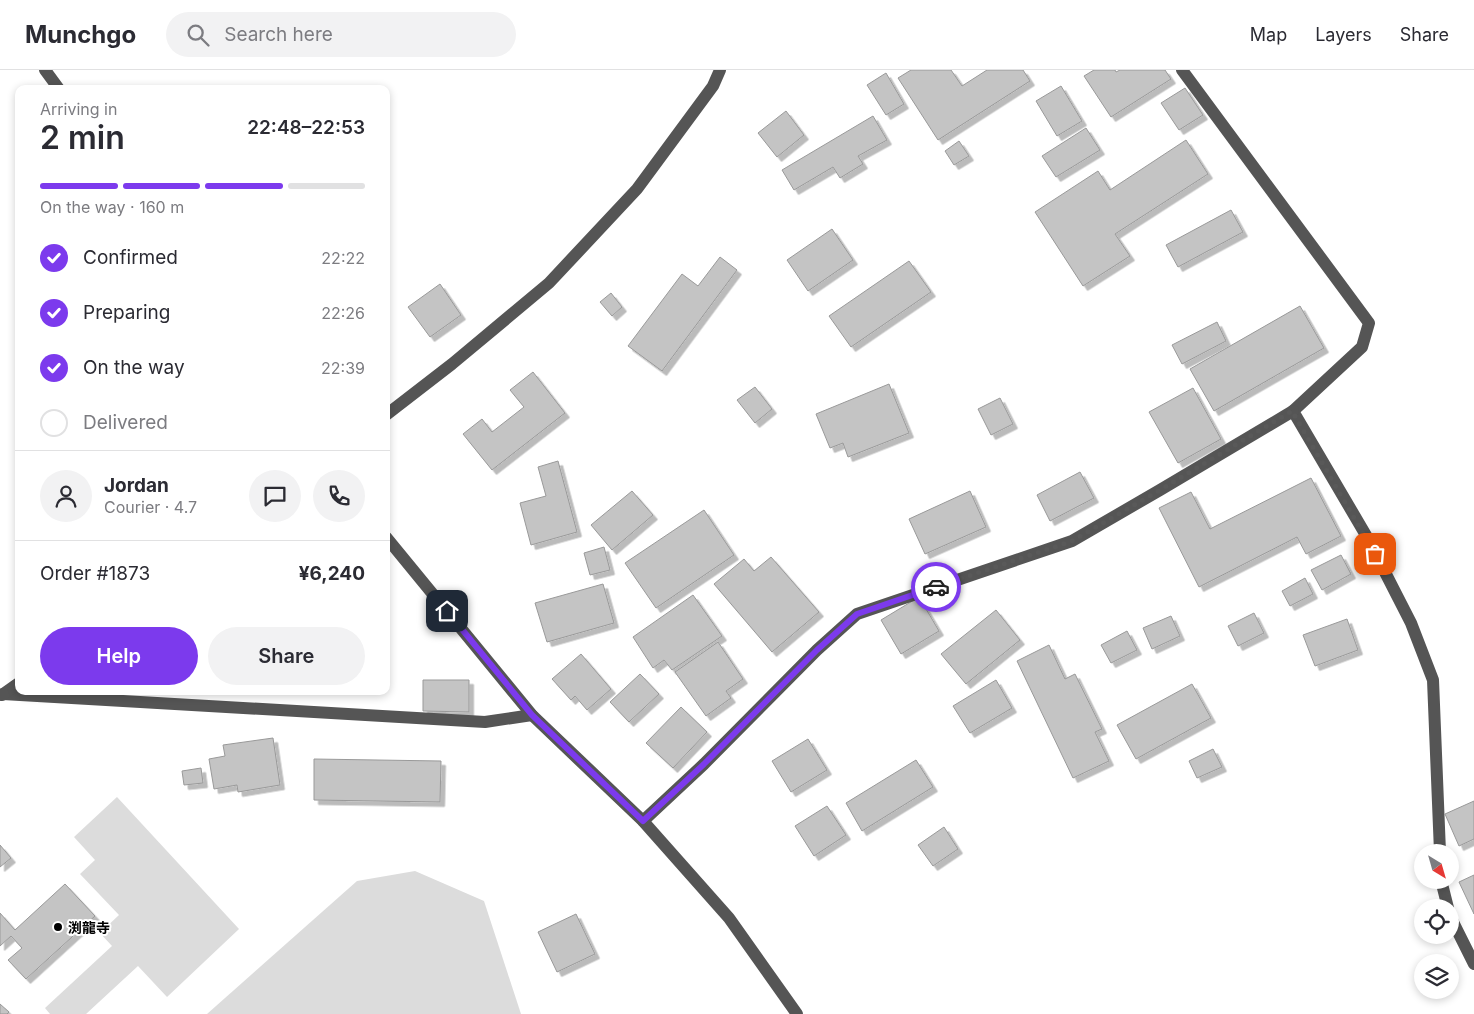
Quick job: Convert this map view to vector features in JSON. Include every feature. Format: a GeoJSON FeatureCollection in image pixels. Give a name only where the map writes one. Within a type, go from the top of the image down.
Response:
{"type":"FeatureCollection","features":[{"type":"Feature","properties":{"kind":"street"},"geometry":{"type":"LineString","coordinates":[[45,70],[56,85]]}},
{"type":"Feature","properties":{"kind":"street"},"geometry":{"type":"LineString","coordinates":[[390,411],[452,364],[549,283],[637,189],[712,86],[720,70]]}},
{"type":"Feature","properties":{"kind":"street"},"geometry":{"type":"LineString","coordinates":[[643,821],[704,764],[817,650],[857,614],[1072,541],[1292,411],[1362,347],[1369,323],[1182,70]]}},
{"type":"Feature","properties":{"kind":"street"},"geometry":{"type":"LineString","coordinates":[[1292,411],[1371,545],[1411,622],[1433,680],[1440,844]]}},
{"type":"Feature","properties":{"kind":"street"},"geometry":{"type":"LineString","coordinates":[[390,542],[532,715],[643,821],[729,918],[798,1014]]}},
{"type":"Feature","properties":{"kind":"street"},"geometry":{"type":"LineString","coordinates":[[2,695],[15,686]]}},
{"type":"Feature","properties":{"kind":"street"},"geometry":{"type":"LineString","coordinates":[[2,695],[485,722],[532,715]]}},
{"type":"Feature","properties":{"kind":"street"},"geometry":{"type":"LineString","coordinates":[[1459,934],[1474,964]]}},
{"type":"Feature","properties":{"kind":"shaded area"},"geometry":{"type":"Polygon","coordinates":[[[117,797],[239,929],[167,997],[138,966],[86,1014],[50,1014],[45,1008],[112,946],[100,933],[119,915],[80,874],[95,860],[74,837],[117,797]]]}},
{"type":"Feature","properties":{"kind":"shaded area"},"geometry":{"type":"Polygon","coordinates":[[[415,871],[484,901],[521,1014],[207,1014],[357,881],[415,871]]]}},
{"type":"Feature","properties":{"kind":"building"},"geometry":{"type":"Polygon","coordinates":[[[911,70],[951,70],[962,86],[987,70],[1023,70],[1030,81],[938,140],[898,78],[911,70]]]}},
{"type":"Feature","properties":{"kind":"building"},"geometry":{"type":"Polygon","coordinates":[[[1094,70],[1115,70],[1116,72],[1120,70],[1165,70],[1171,79],[1111,117],[1084,76],[1094,70]]]}},
{"type":"Feature","properties":{"kind":"building"},"geometry":{"type":"Polygon","coordinates":[[[886,73],[904,104],[886,115],[867,85],[886,73]]]}},
{"type":"Feature","properties":{"kind":"building"},"geometry":{"type":"Polygon","coordinates":[[[1061,86],[1082,121],[1057,136],[1036,101],[1061,86]]]}},
{"type":"Feature","properties":{"kind":"building"},"geometry":{"type":"Polygon","coordinates":[[[1185,88],[1203,115],[1179,130],[1161,103],[1185,88]]]}},
{"type":"Feature","properties":{"kind":"building"},"geometry":{"type":"Polygon","coordinates":[[[786,111],[804,135],[777,157],[758,133],[786,111]]]}},
{"type":"Feature","properties":{"kind":"building"},"geometry":{"type":"Polygon","coordinates":[[[873,116],[887,140],[858,156],[863,164],[840,178],[833,167],[794,190],[782,170],[873,116]]]}},
{"type":"Feature","properties":{"kind":"building"},"geometry":{"type":"Polygon","coordinates":[[[1086,128],[1100,150],[1056,177],[1042,156],[1086,128]]]}},
{"type":"Feature","properties":{"kind":"building"},"geometry":{"type":"Polygon","coordinates":[[[1186,140],[1208,174],[1115,234],[1130,256],[1083,286],[1035,212],[1098,171],[1110,190],[1186,140]]]}},
{"type":"Feature","properties":{"kind":"building"},"geometry":{"type":"Polygon","coordinates":[[[959,141],[969,156],[954,165],[945,151],[959,141]]]}},
{"type":"Feature","properties":{"kind":"building"},"geometry":{"type":"Polygon","coordinates":[[[1231,210],[1243,232],[1178,267],[1166,245],[1231,210]]]}},
{"type":"Feature","properties":{"kind":"building"},"geometry":{"type":"Polygon","coordinates":[[[832,229],[853,260],[808,291],[787,260],[832,229]]]}},
{"type":"Feature","properties":{"kind":"building"},"geometry":{"type":"Polygon","coordinates":[[[720,257],[737,270],[662,371],[628,346],[682,274],[698,286],[720,257]]]}},
{"type":"Feature","properties":{"kind":"building"},"geometry":{"type":"Polygon","coordinates":[[[909,261],[931,292],[851,347],[829,316],[909,261]]]}},
{"type":"Feature","properties":{"kind":"building"},"geometry":{"type":"Polygon","coordinates":[[[440,284],[461,315],[430,337],[408,307],[440,284]]]}},
{"type":"Feature","properties":{"kind":"building"},"geometry":{"type":"Polygon","coordinates":[[[611,293],[622,307],[612,316],[600,302],[611,293]]]}},
{"type":"Feature","properties":{"kind":"building"},"geometry":{"type":"Polygon","coordinates":[[[1300,306],[1324,348],[1214,411],[1190,369],[1300,306]]]}},
{"type":"Feature","properties":{"kind":"building"},"geometry":{"type":"Polygon","coordinates":[[[1217,322],[1226,341],[1182,364],[1172,345],[1217,322]]]}},
{"type":"Feature","properties":{"kind":"building"},"geometry":{"type":"Polygon","coordinates":[[[533,372],[565,413],[492,470],[463,434],[482,419],[492,432],[524,407],[510,390],[533,372]]]}},
{"type":"Feature","properties":{"kind":"building"},"geometry":{"type":"Polygon","coordinates":[[[889,384],[909,433],[848,457],[843,443],[830,448],[816,414],[889,384]]]}},
{"type":"Feature","properties":{"kind":"building"},"geometry":{"type":"Polygon","coordinates":[[[755,387],[772,409],[755,423],[737,400],[755,387]]]}},
{"type":"Feature","properties":{"kind":"building"},"geometry":{"type":"Polygon","coordinates":[[[1193,388],[1221,439],[1178,463],[1149,412],[1193,388]]]}},
{"type":"Feature","properties":{"kind":"building"},"geometry":{"type":"Polygon","coordinates":[[[1000,398],[1013,424],[991,435],[978,409],[1000,398]]]}},
{"type":"Feature","properties":{"kind":"building"},"geometry":{"type":"Polygon","coordinates":[[[558,461],[577,532],[531,545],[520,503],[546,496],[538,467],[558,461]]]}},
{"type":"Feature","properties":{"kind":"building"},"geometry":{"type":"Polygon","coordinates":[[[1080,472],[1094,498],[1050,521],[1037,495],[1080,472]]]}},
{"type":"Feature","properties":{"kind":"building"},"geometry":{"type":"Polygon","coordinates":[[[1311,478],[1341,536],[1306,554],[1297,537],[1199,587],[1159,508],[1191,492],[1210,529],[1311,478]]]}},
{"type":"Feature","properties":{"kind":"building"},"geometry":{"type":"Polygon","coordinates":[[[632,491],[653,515],[612,550],[591,525],[632,491]]]}},
{"type":"Feature","properties":{"kind":"building"},"geometry":{"type":"Polygon","coordinates":[[[970,491],[986,527],[925,554],[909,519],[970,491]]]}},
{"type":"Feature","properties":{"kind":"building"},"geometry":{"type":"Polygon","coordinates":[[[704,510],[734,555],[656,608],[625,563],[704,510]]]}},
{"type":"Feature","properties":{"kind":"building"},"geometry":{"type":"Polygon","coordinates":[[[604,547],[610,570],[590,575],[584,553],[604,547]]]}},
{"type":"Feature","properties":{"kind":"building"},"geometry":{"type":"Polygon","coordinates":[[[1341,555],[1351,574],[1322,590],[1311,570],[1341,555]]]}},
{"type":"Feature","properties":{"kind":"building"},"geometry":{"type":"Polygon","coordinates":[[[771,557],[819,612],[772,652],[714,584],[744,559],[754,571],[771,557]]]}},
{"type":"Feature","properties":{"kind":"building"},"geometry":{"type":"Polygon","coordinates":[[[1305,578],[1313,594],[1290,606],[1282,591],[1305,578]]]}},
{"type":"Feature","properties":{"kind":"building"},"geometry":{"type":"Polygon","coordinates":[[[603,584],[614,623],[547,642],[535,603],[603,584]]]}},
{"type":"Feature","properties":{"kind":"building"},"geometry":{"type":"Polygon","coordinates":[[[693,595],[722,636],[672,670],[664,660],[653,668],[633,637],[693,595]]]}},
{"type":"Feature","properties":{"kind":"building"},"geometry":{"type":"Polygon","coordinates":[[[919,597],[939,631],[901,654],[881,620],[919,597]]]}},
{"type":"Feature","properties":{"kind":"building"},"geometry":{"type":"Polygon","coordinates":[[[996,610],[1020,640],[966,684],[941,654],[996,610]]]}},
{"type":"Feature","properties":{"kind":"building"},"geometry":{"type":"Polygon","coordinates":[[[1254,613],[1264,633],[1238,646],[1228,626],[1254,613]]]}},
{"type":"Feature","properties":{"kind":"building"},"geometry":{"type":"Polygon","coordinates":[[[1171,616],[1180,636],[1152,649],[1143,628],[1171,616]]]}},
{"type":"Feature","properties":{"kind":"building"},"geometry":{"type":"Polygon","coordinates":[[[1347,619],[1358,650],[1315,666],[1303,635],[1347,619]]]}},
{"type":"Feature","properties":{"kind":"building"},"geometry":{"type":"Polygon","coordinates":[[[1127,631],[1137,650],[1111,663],[1101,645],[1127,631]]]}},
{"type":"Feature","properties":{"kind":"building"},"geometry":{"type":"Polygon","coordinates":[[[718,642],[743,679],[726,691],[731,698],[706,716],[675,672],[718,642]]]}},
{"type":"Feature","properties":{"kind":"building"},"geometry":{"type":"Polygon","coordinates":[[[1049,645],[1065,679],[1075,674],[1102,729],[1095,732],[1109,761],[1073,778],[1017,661],[1049,645]]]}},
{"type":"Feature","properties":{"kind":"building"},"geometry":{"type":"Polygon","coordinates":[[[581,654],[611,689],[587,710],[575,696],[571,700],[552,679],[581,654]]]}},
{"type":"Feature","properties":{"kind":"building"},"geometry":{"type":"Polygon","coordinates":[[[640,674],[659,694],[629,722],[610,702],[640,674]]]}},
{"type":"Feature","properties":{"kind":"building"},"geometry":{"type":"Polygon","coordinates":[[[423,680],[469,680],[469,712],[423,711],[423,680]]]}},
{"type":"Feature","properties":{"kind":"building"},"geometry":{"type":"Polygon","coordinates":[[[996,680],[1012,708],[970,733],[953,706],[996,680]]]}},
{"type":"Feature","properties":{"kind":"building"},"geometry":{"type":"Polygon","coordinates":[[[1192,684],[1211,718],[1136,759],[1117,725],[1192,684]]]}},
{"type":"Feature","properties":{"kind":"building"},"geometry":{"type":"Polygon","coordinates":[[[681,707],[707,732],[673,768],[646,743],[681,707]]]}},
{"type":"Feature","properties":{"kind":"building"},"geometry":{"type":"Polygon","coordinates":[[[273,738],[280,785],[238,792],[237,785],[214,789],[209,759],[225,756],[223,745],[273,738]]]}},
{"type":"Feature","properties":{"kind":"building"},"geometry":{"type":"Polygon","coordinates":[[[808,739],[827,770],[791,792],[772,761],[808,739]]]}},
{"type":"Feature","properties":{"kind":"building"},"geometry":{"type":"Polygon","coordinates":[[[1213,749],[1222,767],[1197,778],[1189,761],[1213,749]]]}},
{"type":"Feature","properties":{"kind":"building"},"geometry":{"type":"Polygon","coordinates":[[[314,759],[441,761],[440,802],[314,800],[314,759]]]}},
{"type":"Feature","properties":{"kind":"building"},"geometry":{"type":"Polygon","coordinates":[[[916,760],[933,787],[862,831],[846,803],[916,760]]]}},
{"type":"Feature","properties":{"kind":"building"},"geometry":{"type":"Polygon","coordinates":[[[201,768],[203,783],[184,785],[182,771],[201,768]]]}},
{"type":"Feature","properties":{"kind":"building"},"geometry":{"type":"Polygon","coordinates":[[[1474,801],[1474,839],[1459,846],[1445,814],[1474,801]]]}},
{"type":"Feature","properties":{"kind":"building"},"geometry":{"type":"Polygon","coordinates":[[[827,806],[846,835],[814,856],[795,826],[827,806]]]}},
{"type":"Feature","properties":{"kind":"building"},"geometry":{"type":"Polygon","coordinates":[[[944,827],[958,849],[933,866],[918,845],[944,827]]]}},
{"type":"Feature","properties":{"kind":"building"},"geometry":{"type":"Polygon","coordinates":[[[0,845],[11,858],[0,867],[0,845]]]}},
{"type":"Feature","properties":{"kind":"building"},"geometry":{"type":"Polygon","coordinates":[[[1474,875],[1474,914],[1459,882],[1474,875]]]}},
{"type":"Feature","properties":{"kind":"building"},"geometry":{"type":"Polygon","coordinates":[[[65,884],[95,916],[26,979],[8,960],[22,948],[11,936],[0,946],[0,913],[15,930],[65,884]]]}},
{"type":"Feature","properties":{"kind":"building"},"geometry":{"type":"Polygon","coordinates":[[[576,914],[595,954],[557,972],[538,932],[576,914]]]}},
{"type":"Feature","properties":{"kind":"building"},"geometry":{"type":"Polygon","coordinates":[[[0,1004],[9,1012],[7,1014],[0,1014],[0,1004]]]}},
{"type":"Feature","properties":{"kind":"way so far"},"geometry":{"type":"LineString","coordinates":[[936,587],[1072,541],[1292,411],[1375,554]]}},
{"type":"Feature","properties":{"kind":"place","name":"渕龍寺"},"geometry":{"type":"Point","coordinates":[58,927]}},
{"type":"Feature","properties":{"kind":"route"},"geometry":{"type":"LineString","coordinates":[[447,611],[532,715],[643,821],[704,764],[817,650],[857,614],[936,587]]}}]}
